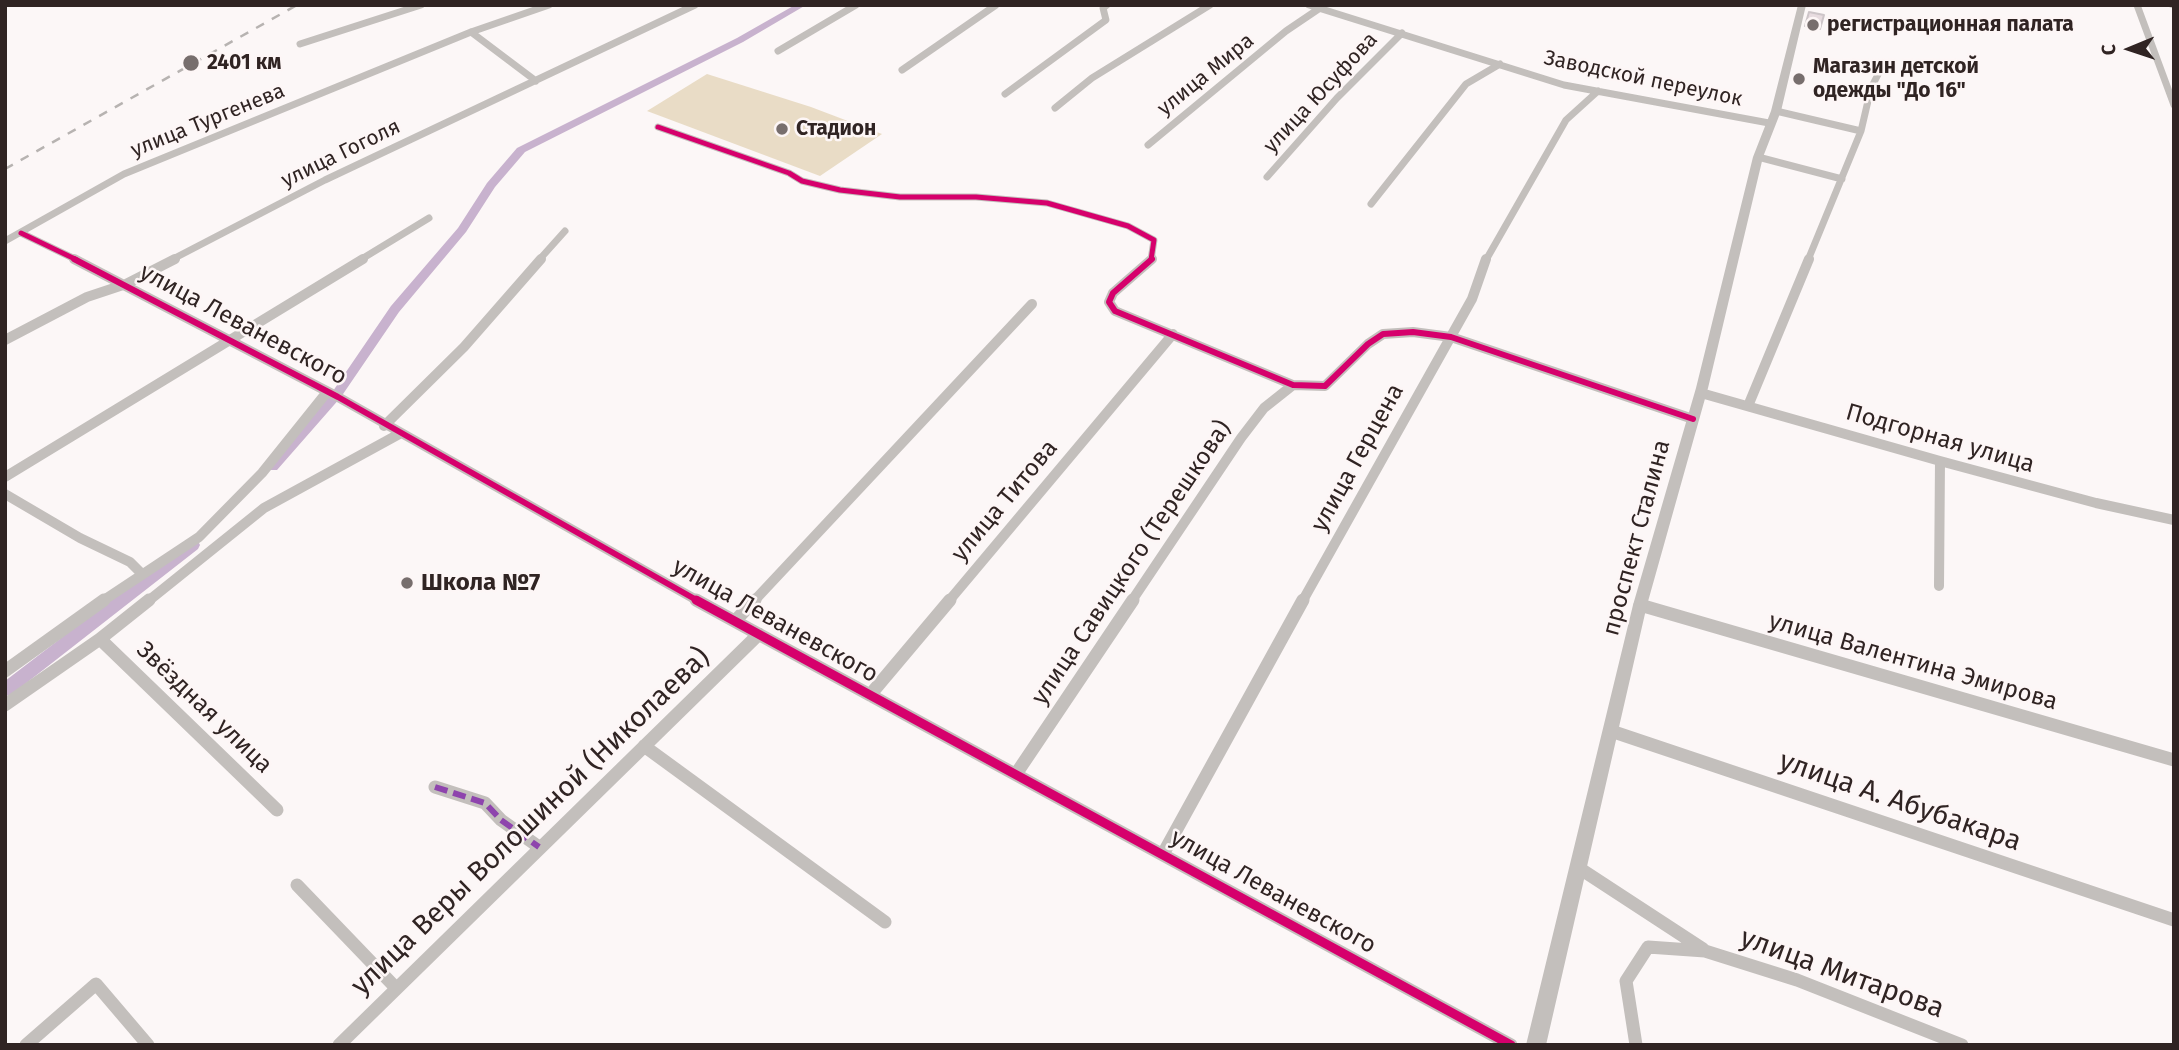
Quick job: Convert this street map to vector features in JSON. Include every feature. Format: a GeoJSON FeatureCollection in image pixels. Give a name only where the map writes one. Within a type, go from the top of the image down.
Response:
{"type":"FeatureCollection","features":[{"type":"Feature","properties":{"kind":"street"},"geometry":{"type":"LineString","coordinates":[[300,44],[421,5]]}},
{"type":"Feature","properties":{"kind":"street","name":"улица Тургенева"},"geometry":{"type":"LineString","coordinates":[[5,241],[124,174],[471,32],[549,5]]}},
{"type":"Feature","properties":{"kind":"street","name":"улица Гоголя"},"geometry":{"type":"LineString","coordinates":[[5,340],[87,297],[126,284],[325,180],[695,5]]}},
{"type":"Feature","properties":{"kind":"street"},"geometry":{"type":"LineString","coordinates":[[778,51],[856,5]]}},
{"type":"Feature","properties":{"kind":"street"},"geometry":{"type":"LineString","coordinates":[[902,70],[996,5]]}},
{"type":"Feature","properties":{"kind":"street"},"geometry":{"type":"LineString","coordinates":[[1005,94],[1106,20],[1103,8],[1107,5]]}},
{"type":"Feature","properties":{"kind":"street"},"geometry":{"type":"LineString","coordinates":[[1055,108],[1091,78],[1210,5]]}},
{"type":"Feature","properties":{"kind":"street","name":"Заводской переулок"},"geometry":{"type":"LineString","coordinates":[[1309,5],[1564,85],[1861,131]]}},
{"type":"Feature","properties":{"kind":"street","name":"проспект Сталина"},"geometry":{"type":"LineString","coordinates":[[1536,1045],[1640,605],[1702,388],[1758,157],[1773,117],[1802,5]]}},
{"type":"Feature","properties":{"kind":"street"},"geometry":{"type":"LineString","coordinates":[[2137,5],[2174,105]]}},
{"type":"Feature","properties":{"kind":"street","name":"улица Мира"},"geometry":{"type":"LineString","coordinates":[[1148,145],[1286,31],[1320,8]]}},
{"type":"Feature","properties":{"kind":"street"},"geometry":{"type":"LineString","coordinates":[[471,32],[536,81]]}},
{"type":"Feature","properties":{"kind":"street","name":"улица Юсуфова"},"geometry":{"type":"LineString","coordinates":[[1268,177],[1337,98],[1402,33]]}},
{"type":"Feature","properties":{"kind":"street"},"geometry":{"type":"LineString","coordinates":[[1748,406],[1842,179],[1861,131],[1871,88],[1884,63]]}},
{"type":"Feature","properties":{"kind":"street"},"geometry":{"type":"LineString","coordinates":[[1370,204],[1466,84],[1500,64]]}},
{"type":"Feature","properties":{"kind":"street","name":"улица Герцена"},"geometry":{"type":"LineString","coordinates":[[1163,854],[1451,337],[1464,309],[1472,299],[1488,254],[1566,120],[1598,91]]}},
{"type":"Feature","properties":{"kind":"street"},"geometry":{"type":"LineString","coordinates":[[658,127],[789,173],[802,181],[840,190],[901,197],[976,197],[1047,203],[1128,226],[1154,240],[1152,259],[1113,293],[1109,302],[1115,311],[1293,385],[1325,386],[1368,344],[1383,334],[1413,332],[1451,337],[1693,419]]}},
{"type":"Feature","properties":{"kind":"street"},"geometry":{"type":"LineString","coordinates":[[1758,157],[1842,179]]}},
{"type":"Feature","properties":{"kind":"street"},"geometry":{"type":"LineString","coordinates":[[5,477],[429,218]]}},
{"type":"Feature","properties":{"kind":"street"},"geometry":{"type":"LineString","coordinates":[[384,426],[464,347],[565,231]]}},
{"type":"Feature","properties":{"kind":"street","name":"улица Леваневского"},"geometry":{"type":"LineString","coordinates":[[21,233],[233,340],[758,634],[1511,1045]]}},
{"type":"Feature","properties":{"kind":"street"},"geometry":{"type":"LineString","coordinates":[[735,621],[1032,304]]}},
{"type":"Feature","properties":{"kind":"street","name":"улица Титова"},"geometry":{"type":"LineString","coordinates":[[870,695],[1173,334]]}},
{"type":"Feature","properties":{"kind":"street","name":"улица Савицкого (Терешкова)"},"geometry":{"type":"LineString","coordinates":[[1016,774],[1241,438],[1264,408],[1293,385]]}},
{"type":"Feature","properties":{"kind":"street","name":"Подгорная улица"},"geometry":{"type":"LineString","coordinates":[[1702,388],[1701,393],[1940,461],[2096,503],[2174,520]]}},
{"type":"Feature","properties":{"kind":"street"},"geometry":{"type":"LineString","coordinates":[[5,671],[141,573],[199,537],[262,473],[332,394]]}},
{"type":"Feature","properties":{"kind":"street"},"geometry":{"type":"LineString","coordinates":[[5,705],[100,639],[264,508],[401,433]]}},
{"type":"Feature","properties":{"kind":"street"},"geometry":{"type":"LineString","coordinates":[[1939,586],[1940,461]]}},
{"type":"Feature","properties":{"kind":"street"},"geometry":{"type":"LineString","coordinates":[[5,494],[130,562],[141,573]]}},
{"type":"Feature","properties":{"kind":"street","name":"улица Валентина Эмирова"},"geometry":{"type":"LineString","coordinates":[[1640,605],[2174,760]]}},
{"type":"Feature","properties":{"kind":"street","name":"улица Веры Волошиной (Николаева)"},"geometry":{"type":"LineString","coordinates":[[339,1045],[758,634]]}},
{"type":"Feature","properties":{"kind":"street","name":"Звёздная улица"},"geometry":{"type":"LineString","coordinates":[[100,639],[277,810]]}},
{"type":"Feature","properties":{"kind":"street","name":"улица А. Абубакара"},"geometry":{"type":"LineString","coordinates":[[1611,731],[2174,920]]}},
{"type":"Feature","properties":{"kind":"street"},"geometry":{"type":"LineString","coordinates":[[644,746],[885,922]]}},
{"type":"Feature","properties":{"kind":"street"},"geometry":{"type":"LineString","coordinates":[[435,787],[485,803],[501,820],[539,847]]}},
{"type":"Feature","properties":{"kind":"street","name":"улица Митарова"},"geometry":{"type":"LineString","coordinates":[[1579,868],[1705,951]]}},
{"type":"Feature","properties":{"kind":"street"},"geometry":{"type":"LineString","coordinates":[[297,885],[396,988]]}},
{"type":"Feature","properties":{"kind":"street","name":"улица Митарова"},"geometry":{"type":"LineString","coordinates":[[1636,1045],[1626,981],[1648,947],[1705,951],[1797,980],[1962,1045]]}},
{"type":"Feature","properties":{"kind":"street"},"geometry":{"type":"LineString","coordinates":[[26,1045],[96,984],[148,1045]]}},
{"type":"Feature","properties":{"kind":"shaded area","name":"Стадион"},"geometry":{"type":"Polygon","coordinates":[[[707,74],[811,107],[882,134],[820,176],[647,111],[707,74]]]}},
{"type":"Feature","properties":{"kind":"building"},"geometry":{"type":"Polygon","coordinates":[[[1809,12],[1824,15],[1820,29],[1805,26],[1809,12]]]}},
{"type":"Feature","properties":{"kind":"waterway"},"geometry":{"type":"LineString","coordinates":[[272,467],[337,394],[395,309],[462,230],[491,185],[521,150],[740,40],[802,5]]}},
{"type":"Feature","properties":{"kind":"waterway"},"geometry":{"type":"LineString","coordinates":[[5,690],[193,545]]}},
{"type":"Feature","properties":{"kind":"railway"},"geometry":{"type":"LineString","coordinates":[[5,169],[297,5]]}},
{"type":"Feature","properties":{"kind":"marked path"},"geometry":{"type":"LineString","coordinates":[[435,787],[485,803],[501,820],[539,847]]}},
{"type":"Feature","properties":{"kind":"cycle path"},"geometry":{"type":"LineString","coordinates":[[658,127],[789,173],[802,181],[840,190],[900,197],[976,197],[1047,203],[1128,226],[1154,240],[1152,259],[1113,293],[1109,302],[1115,311],[1293,385],[1325,386],[1368,344],[1383,334],[1413,332],[1451,337],[1693,419]]}},
{"type":"Feature","properties":{"kind":"cycle path"},"geometry":{"type":"LineString","coordinates":[[21,233],[126,284],[338,397],[594,544],[1511,1045]]}},
{"type":"Feature","properties":{"kind":"place","name":"регистрационная палата"},"geometry":{"type":"Point","coordinates":[1813,25]}},
{"type":"Feature","properties":{"kind":"place","name":"2401 км"},"geometry":{"type":"Point","coordinates":[191,63]}},
{"type":"Feature","properties":{"kind":"place","name":"Магазин детской одежды \"До 16\""},"geometry":{"type":"Point","coordinates":[1799,79]}},
{"type":"Feature","properties":{"kind":"place","name":"Стадион"},"geometry":{"type":"Point","coordinates":[782,129]}},
{"type":"Feature","properties":{"kind":"place","name":"Школа №7"},"geometry":{"type":"Point","coordinates":[407,583]}}]}
